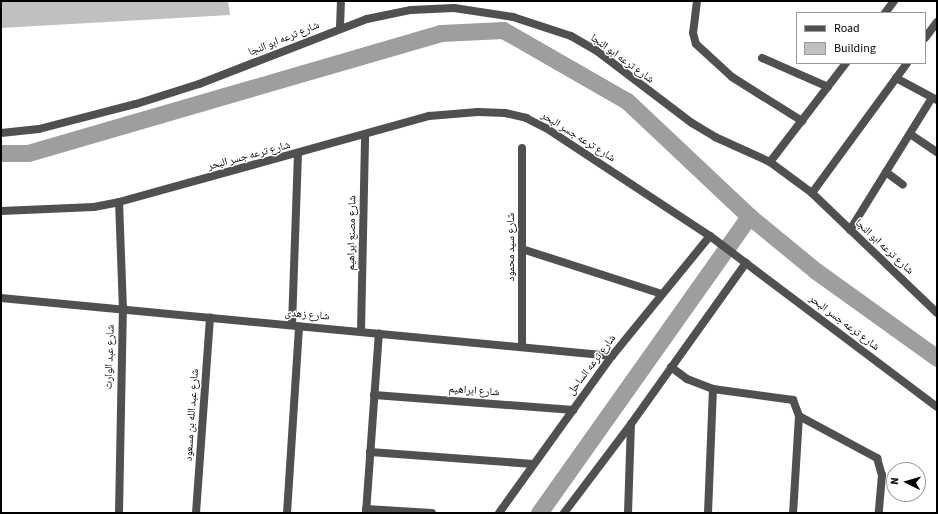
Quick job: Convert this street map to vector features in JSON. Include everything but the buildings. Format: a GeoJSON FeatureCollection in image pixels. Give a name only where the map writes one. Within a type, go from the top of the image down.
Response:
{"type":"FeatureCollection","features":[{"type":"Feature","properties":{"kind":"street"},"geometry":{"type":"LineString","coordinates":[[340,28],[341,1]]}},
{"type":"Feature","properties":{"kind":"street"},"geometry":{"type":"LineString","coordinates":[[697,1],[693,33],[696,44],[732,78],[802,121]]}},
{"type":"Feature","properties":{"kind":"street"},"geometry":{"type":"LineString","coordinates":[[886,12],[894,1]]}},
{"type":"Feature","properties":{"kind":"street","name":"شارع ترعه ابو النجا"},"geometry":{"type":"LineString","coordinates":[[1,133],[39,130],[136,104],[207,81],[340,28],[367,19],[411,10],[456,5],[513,17],[571,36],[597,51],[692,123],[715,137],[770,162],[812,193],[937,313]]}},
{"type":"Feature","properties":{"kind":"street"},"geometry":{"type":"LineString","coordinates":[[926,37],[937,22]]}},
{"type":"Feature","properties":{"kind":"street"},"geometry":{"type":"LineString","coordinates":[[762,58],[828,87]]}},
{"type":"Feature","properties":{"kind":"street"},"geometry":{"type":"LineString","coordinates":[[770,162],[845,64]]}},
{"type":"Feature","properties":{"kind":"street"},"geometry":{"type":"LineString","coordinates":[[812,193],[906,64]]}},
{"type":"Feature","properties":{"kind":"street"},"geometry":{"type":"LineString","coordinates":[[850,230],[910,134],[934,99],[896,78]]}},
{"type":"Feature","properties":{"kind":"street","name":"شارع ترعه جسر البحر"},"geometry":{"type":"LineString","coordinates":[[1,211],[94,207],[119,202],[298,154],[429,116],[452,113],[505,113],[526,118],[546,128],[710,236],[937,407]]}},
{"type":"Feature","properties":{"kind":"street"},"geometry":{"type":"LineString","coordinates":[[910,134],[937,152]]}},
{"type":"Feature","properties":{"kind":"street","name":"شارع مصنع ابراهيم"},"geometry":{"type":"LineString","coordinates":[[361,331],[365,135]]}},
{"type":"Feature","properties":{"kind":"street","name":"شارع سيد محمود"},"geometry":{"type":"LineString","coordinates":[[522,148],[522,346]]}},
{"type":"Feature","properties":{"kind":"street"},"geometry":{"type":"LineString","coordinates":[[287,513],[295,325],[298,154]]}},
{"type":"Feature","properties":{"kind":"street"},"geometry":{"type":"LineString","coordinates":[[886,172],[903,185]]}},
{"type":"Feature","properties":{"kind":"street","name":"شارع عبد الوارث"},"geometry":{"type":"LineString","coordinates":[[119,202],[123,310],[119,513]]}},
{"type":"Feature","properties":{"kind":"street","name":"شارع ترعه الساحل"},"geometry":{"type":"LineString","coordinates":[[499,513],[612,356],[710,236]]}},
{"type":"Feature","properties":{"kind":"street"},"geometry":{"type":"LineString","coordinates":[[522,249],[662,294]]}},
{"type":"Feature","properties":{"kind":"street"},"geometry":{"type":"LineString","coordinates":[[564,513],[631,424],[746,263]]}},
{"type":"Feature","properties":{"kind":"street","name":"شارع زهدى"},"geometry":{"type":"LineString","coordinates":[[1,298],[379,332],[612,356]]}},
{"type":"Feature","properties":{"kind":"street","name":"شارع عبد الله بن مسعود"},"geometry":{"type":"LineString","coordinates":[[196,513],[210,318]]}},
{"type":"Feature","properties":{"kind":"street"},"geometry":{"type":"LineString","coordinates":[[379,332],[366,511],[432,513]]}},
{"type":"Feature","properties":{"kind":"street"},"geometry":{"type":"LineString","coordinates":[[671,367],[687,379],[713,389],[793,400],[799,416],[793,513]]}},
{"type":"Feature","properties":{"kind":"street"},"geometry":{"type":"LineString","coordinates":[[708,513],[713,389]]}},
{"type":"Feature","properties":{"kind":"street","name":"شارع ابراهيم"},"geometry":{"type":"LineString","coordinates":[[374,395],[573,410]]}},
{"type":"Feature","properties":{"kind":"street"},"geometry":{"type":"LineString","coordinates":[[799,416],[873,454],[882,469],[879,513]]}},
{"type":"Feature","properties":{"kind":"street"},"geometry":{"type":"LineString","coordinates":[[628,513],[631,424]]}},
{"type":"Feature","properties":{"kind":"street"},"geometry":{"type":"LineString","coordinates":[[370,452],[533,464]]}},
{"type":"Feature","properties":{"kind":"waterway"},"geometry":{"type":"LineString","coordinates":[[1,153],[28,153],[441,33],[503,30],[627,101],[749,216],[816,271],[937,358]]}},
{"type":"Feature","properties":{"kind":"waterway"},"geometry":{"type":"LineString","coordinates":[[539,513],[749,216]]}}]}
